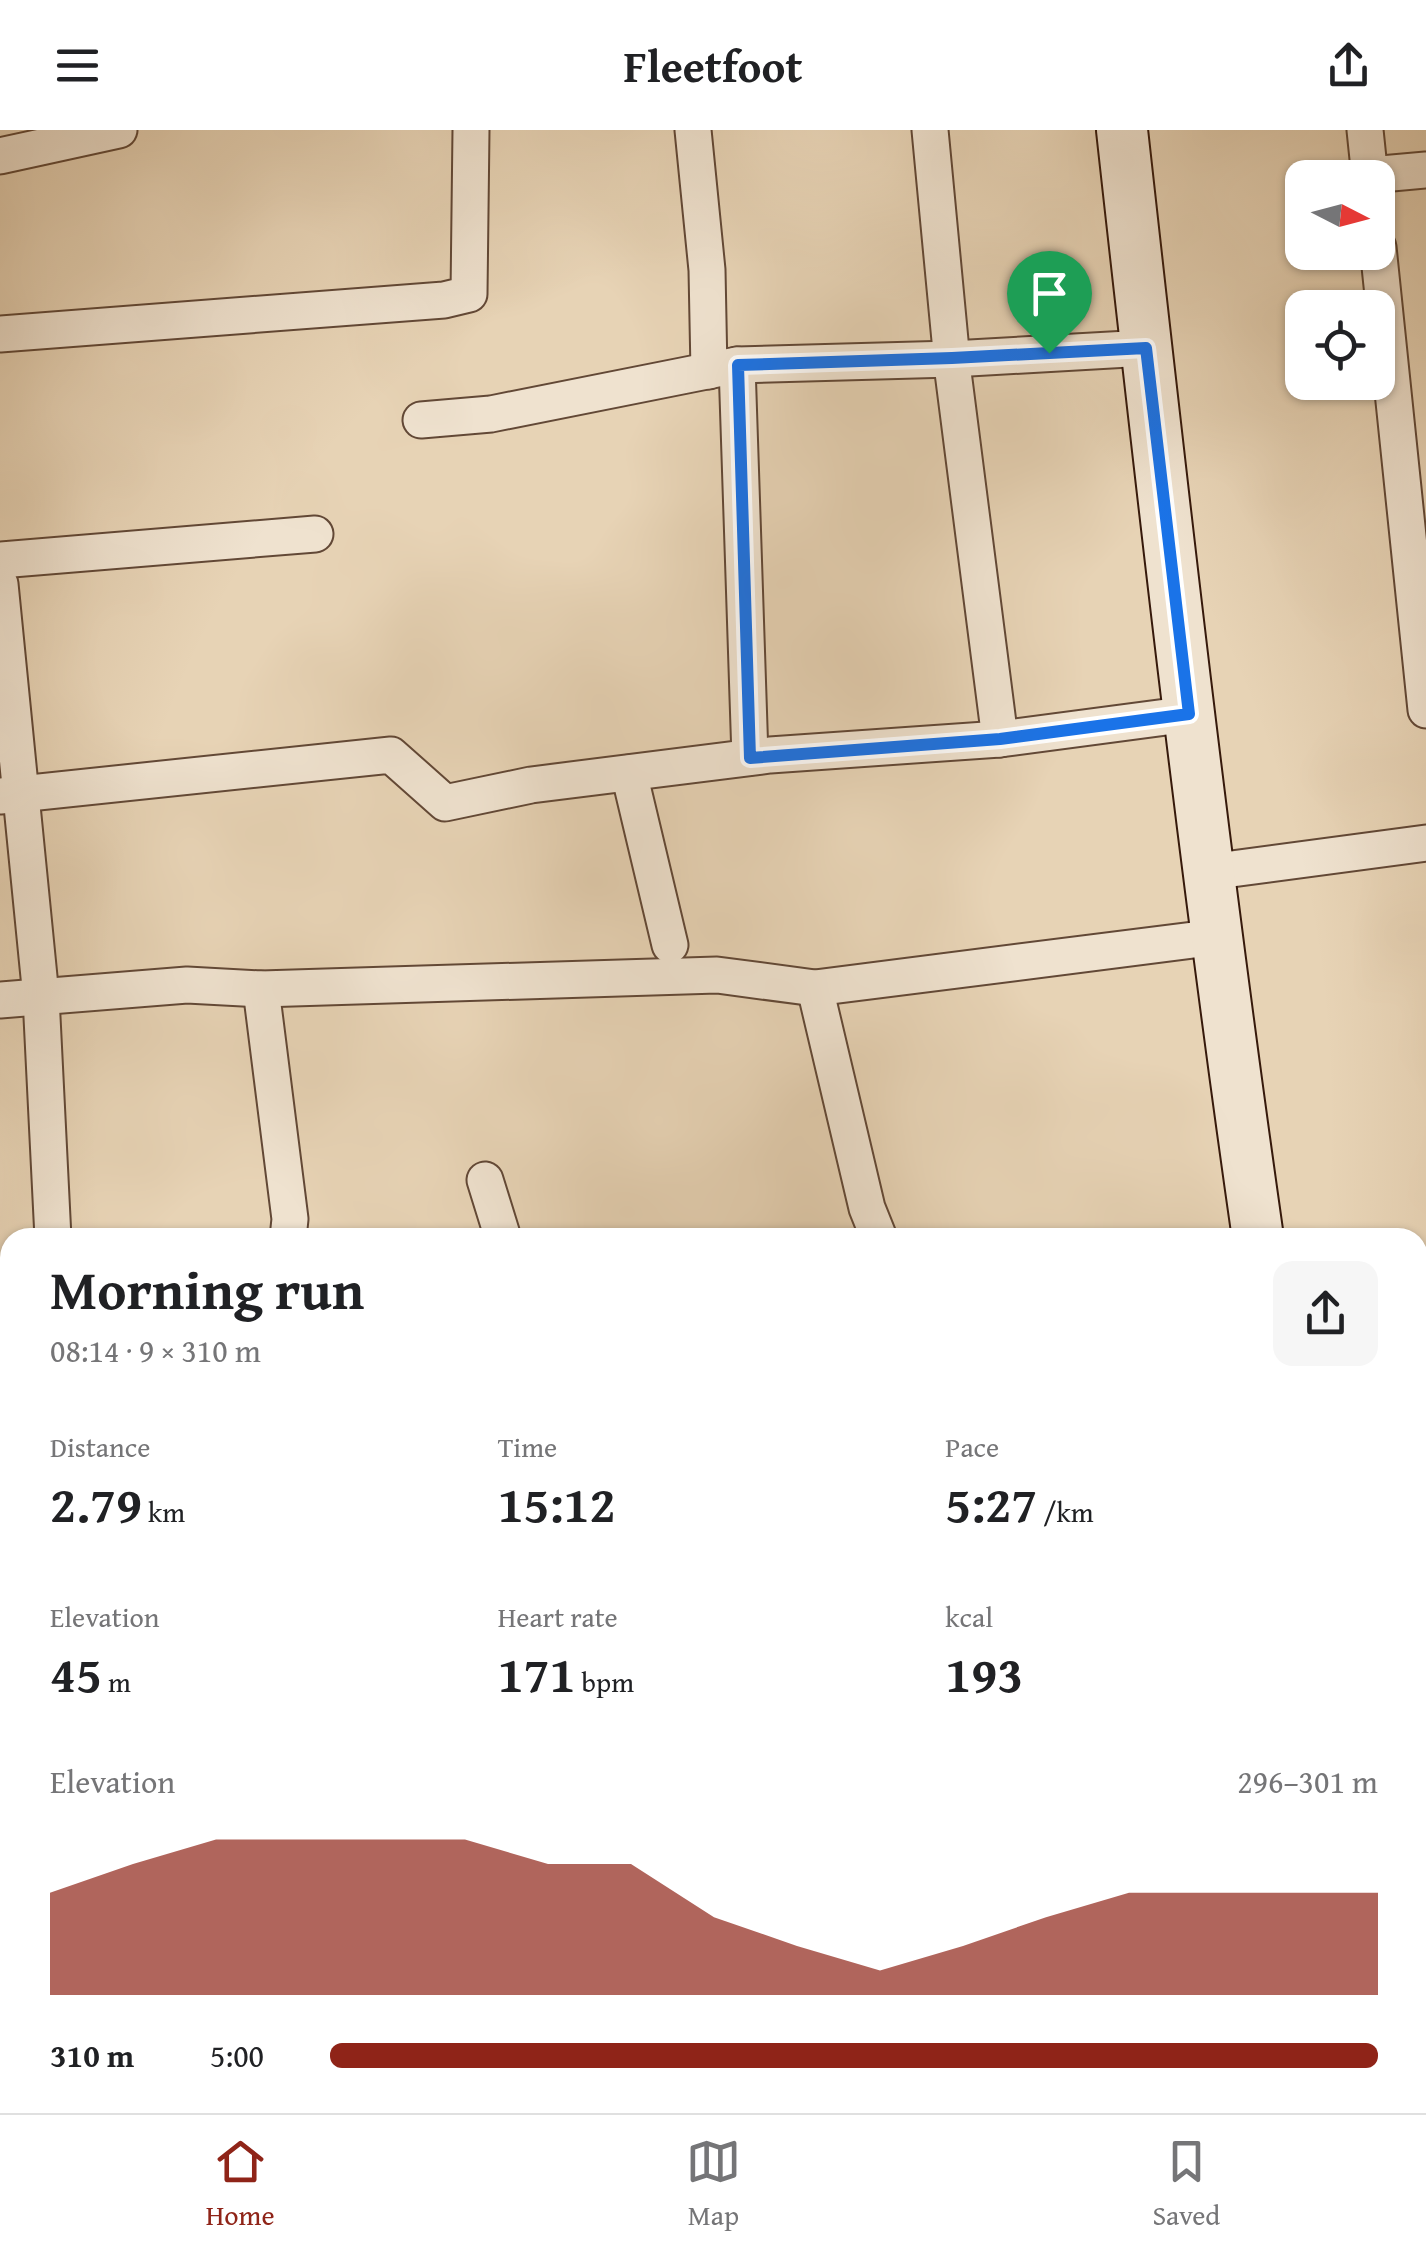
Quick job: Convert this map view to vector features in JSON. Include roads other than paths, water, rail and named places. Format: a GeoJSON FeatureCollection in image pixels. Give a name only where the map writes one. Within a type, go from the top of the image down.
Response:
{"type":"FeatureCollection","features":[{"type":"Feature","properties":{"kind":"main road"},"geometry":{"type":"LineString","coordinates":[[1122,130],[1189,714],[1257,1228]]}},
{"type":"Feature","properties":{"kind":"street"},"geometry":{"type":"LineString","coordinates":[[0,156],[120,130]]}},
{"type":"Feature","properties":{"kind":"street"},"geometry":{"type":"LineString","coordinates":[[0,334],[444,300],[469,294],[472,130]]}},
{"type":"Feature","properties":{"kind":"street"},"geometry":{"type":"LineString","coordinates":[[693,130],[707,270],[723,368],[750,758]]}},
{"type":"Feature","properties":{"kind":"street"},"geometry":{"type":"LineString","coordinates":[[930,130],[952,358],[1000,739]]}},
{"type":"Feature","properties":{"kind":"street"},"geometry":{"type":"LineString","coordinates":[[1366,130],[1369,160]]}},
{"type":"Feature","properties":{"kind":"street"},"geometry":{"type":"LineString","coordinates":[[1395,173],[1426,170]]}},
{"type":"Feature","properties":{"kind":"street"},"geometry":{"type":"LineString","coordinates":[[1380,270],[1426,710]]}},
{"type":"Feature","properties":{"kind":"street"},"geometry":{"type":"LineString","coordinates":[[421,420],[490,414],[723,368],[1146,348]]}},
{"type":"Feature","properties":{"kind":"street"},"geometry":{"type":"LineString","coordinates":[[0,560],[316,534]]}},
{"type":"Feature","properties":{"kind":"street"},"geometry":{"type":"LineString","coordinates":[[0,584],[11,796],[42,997],[54,1228]]}},
{"type":"Feature","properties":{"kind":"street"},"geometry":{"type":"LineString","coordinates":[[11,796],[391,755],[445,803],[531,786],[750,758],[1000,739],[1189,714]]}},
{"type":"Feature","properties":{"kind":"street"},"geometry":{"type":"LineString","coordinates":[[629,773],[670,944]]}},
{"type":"Feature","properties":{"kind":"street"},"geometry":{"type":"LineString","coordinates":[[1209,872],[1426,843]]}},
{"type":"Feature","properties":{"kind":"street"},"geometry":{"type":"LineString","coordinates":[[0,1000],[187,985],[261,990],[717,975],[815,988],[1217,937]]}},
{"type":"Feature","properties":{"kind":"street"},"geometry":{"type":"LineString","coordinates":[[815,988],[875,1228]]}},
{"type":"Feature","properties":{"kind":"street"},"geometry":{"type":"LineString","coordinates":[[261,990],[289,1228]]}},
{"type":"Feature","properties":{"kind":"street"},"geometry":{"type":"LineString","coordinates":[[484,1180],[500,1228]]}}]}
